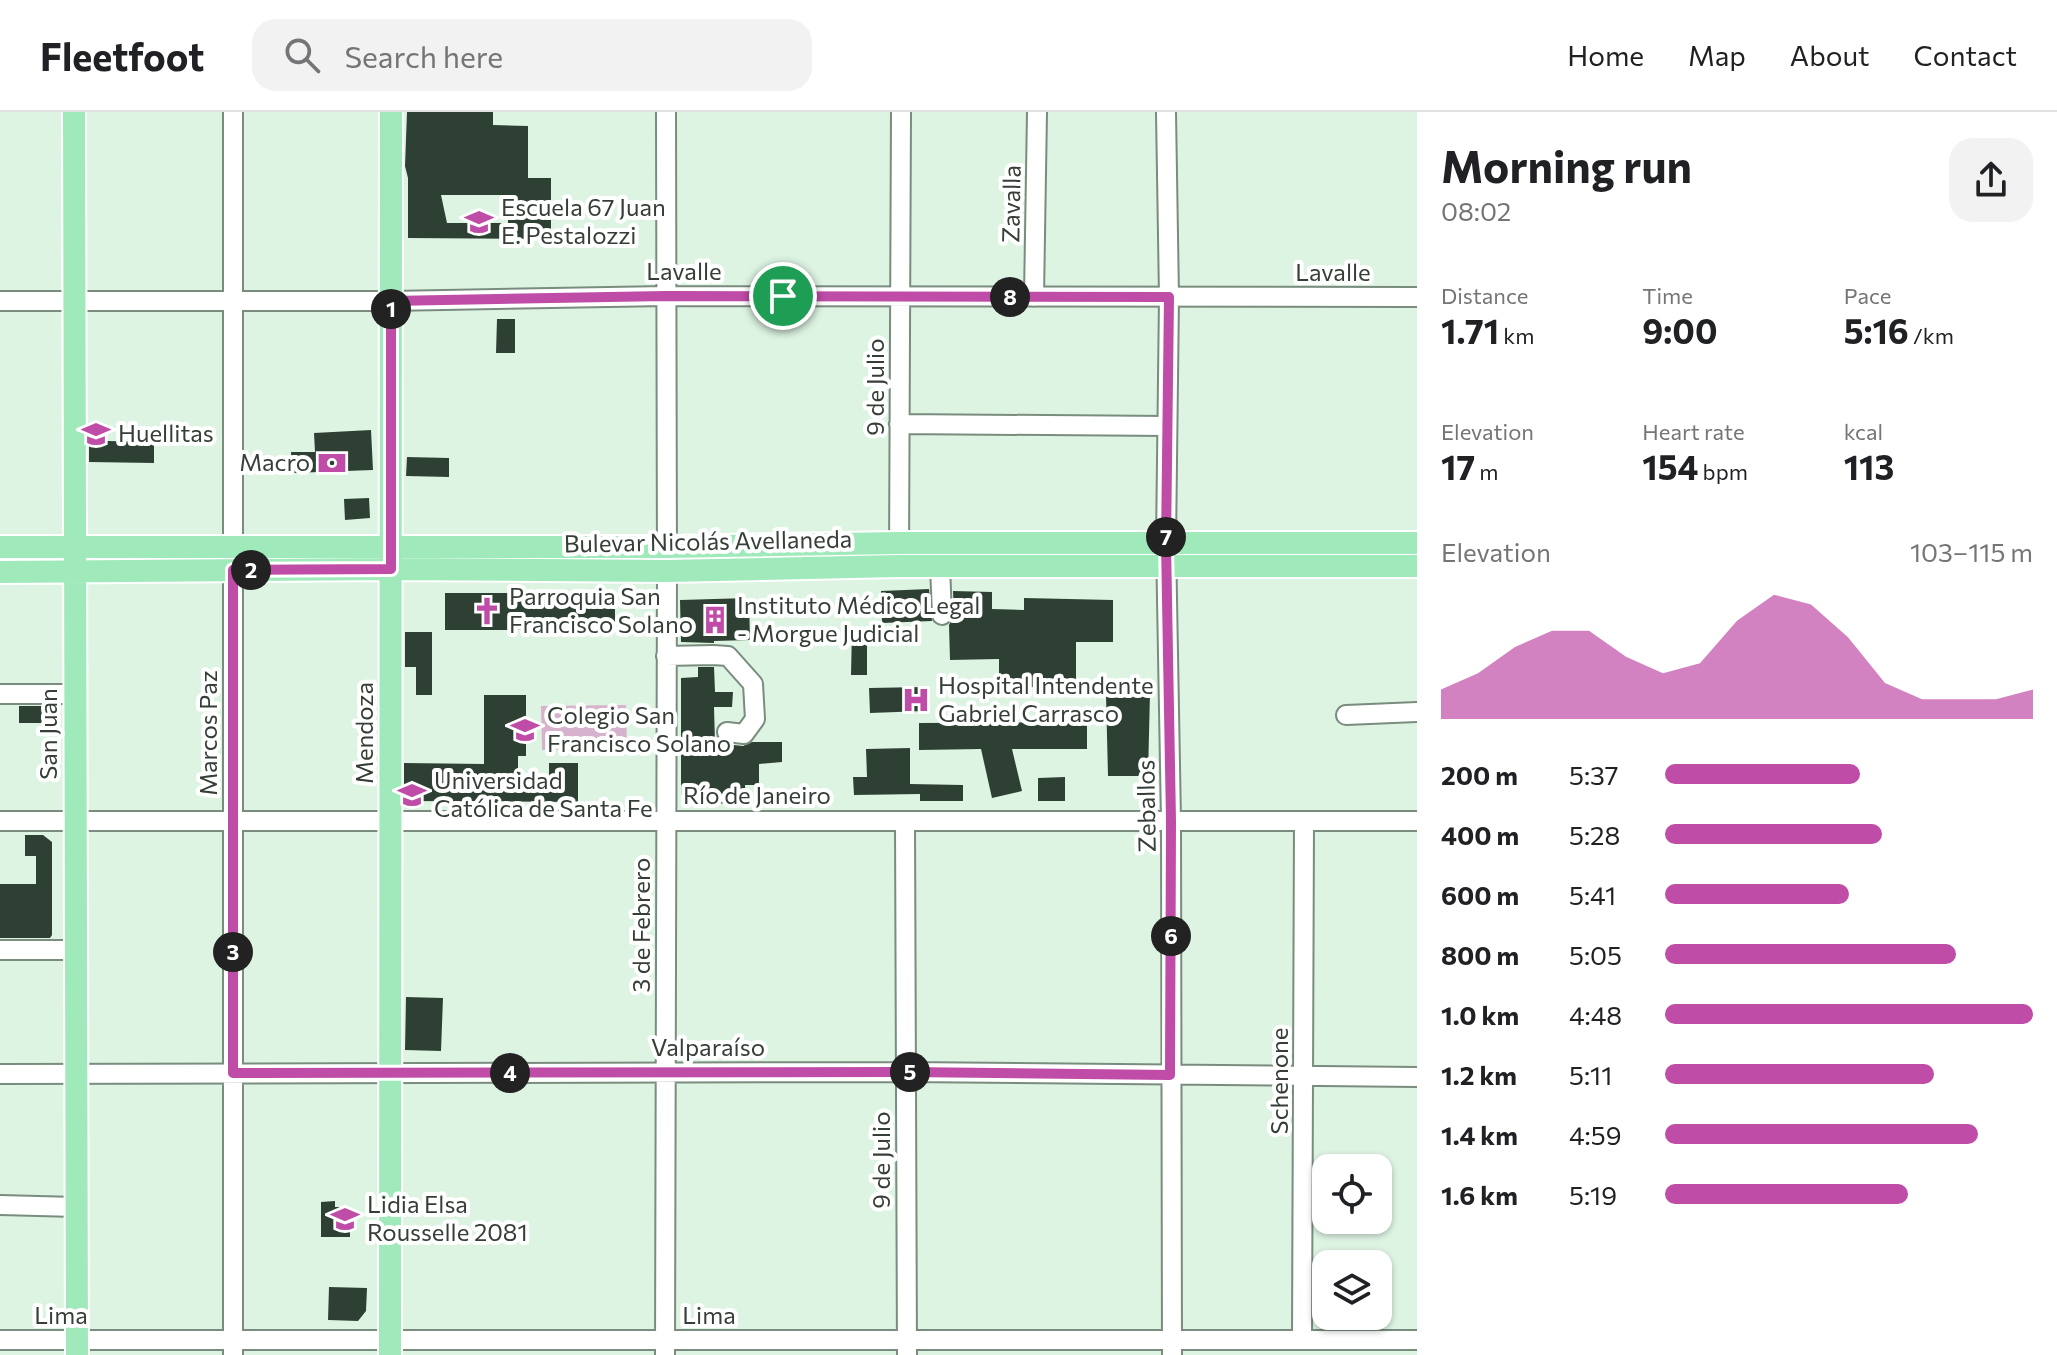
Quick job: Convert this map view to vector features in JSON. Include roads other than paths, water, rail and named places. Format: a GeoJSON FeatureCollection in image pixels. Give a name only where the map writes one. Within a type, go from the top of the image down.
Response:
{"type":"FeatureCollection","features":[{"type":"Feature","properties":{"kind":"main road","name":"San Juan"},"geometry":{"type":"LineString","coordinates":[[74,112],[76,1348]]}},
{"type":"Feature","properties":{"kind":"main road","name":"Mendoza"},"geometry":{"type":"LineString","coordinates":[[390,1348],[391,112]]}},
{"type":"Feature","properties":{"kind":"main road","name":"Bulevar Nicolás Avellaneda"},"geometry":{"type":"LineString","coordinates":[[0,547],[1417,543]]}},
{"type":"Feature","properties":{"kind":"main road","name":"Bulevar Nicolás Avellaneda"},"geometry":{"type":"LineString","coordinates":[[0,572],[1417,566]]}},
{"type":"Feature","properties":{"kind":"street","name":"Marcos Paz"},"geometry":{"type":"LineString","coordinates":[[233,112],[233,1348]]}},
{"type":"Feature","properties":{"kind":"street","name":"3 de Febrero"},"geometry":{"type":"LineString","coordinates":[[665,1348],[666,112]]}},
{"type":"Feature","properties":{"kind":"street","name":"9 de Julio"},"geometry":{"type":"LineString","coordinates":[[898,566],[901,112]]}},
{"type":"Feature","properties":{"kind":"street","name":"Zavalla"},"geometry":{"type":"LineString","coordinates":[[1034,297],[1037,112]]}},
{"type":"Feature","properties":{"kind":"street","name":"Zeballos"},"geometry":{"type":"LineString","coordinates":[[1166,112],[1172,1348]]}},
{"type":"Feature","properties":{"kind":"street","name":"Lavalle"},"geometry":{"type":"LineString","coordinates":[[0,301],[391,301],[666,296],[1417,297]]}},
{"type":"Feature","properties":{"kind":"street"},"geometry":{"type":"LineString","coordinates":[[899,424],[1167,426]]}},
{"type":"Feature","properties":{"kind":"street"},"geometry":{"type":"LineString","coordinates":[[940,566],[942,615]]}},
{"type":"Feature","properties":{"kind":"street"},"geometry":{"type":"LineString","coordinates":[[666,656],[728,656],[753,684],[755,719],[744,734],[727,732]]}},
{"type":"Feature","properties":{"kind":"street"},"geometry":{"type":"LineString","coordinates":[[0,694],[75,694]]}},
{"type":"Feature","properties":{"kind":"street"},"geometry":{"type":"LineString","coordinates":[[1346,715],[1417,712]]}},
{"type":"Feature","properties":{"kind":"street","name":"Río de Janeiro"},"geometry":{"type":"LineString","coordinates":[[0,821],[1417,821]]}},
{"type":"Feature","properties":{"kind":"street","name":"9 de Julio"},"geometry":{"type":"LineString","coordinates":[[905,821],[907,1348]]}},
{"type":"Feature","properties":{"kind":"street","name":"Schenone"},"geometry":{"type":"LineString","coordinates":[[1302,1340],[1304,822]]}},
{"type":"Feature","properties":{"kind":"street"},"geometry":{"type":"LineString","coordinates":[[0,950],[76,950]]}},
{"type":"Feature","properties":{"kind":"street","name":"Valparaíso"},"geometry":{"type":"LineString","coordinates":[[0,1074],[906,1072],[1417,1077]]}},
{"type":"Feature","properties":{"kind":"street"},"geometry":{"type":"LineString","coordinates":[[0,1205],[76,1207]]}},
{"type":"Feature","properties":{"kind":"street","name":"Lima"},"geometry":{"type":"LineString","coordinates":[[0,1340],[76,1348],[1172,1348],[1302,1340],[1417,1340]]}},
{"type":"Feature","properties":{"kind":"place","name":"Escuela 67 Juan E. Pestalozzi"},"geometry":{"type":"Point","coordinates":[479,222]}},
{"type":"Feature","properties":{"kind":"place","name":"Huellitas"},"geometry":{"type":"Point","coordinates":[96,434]}},
{"type":"Feature","properties":{"kind":"place","name":"Macro"},"geometry":{"type":"Point","coordinates":[332,463]}},
{"type":"Feature","properties":{"kind":"place","name":"Parroquia San Francisco Solano"},"geometry":{"type":"Point","coordinates":[487,611]}},
{"type":"Feature","properties":{"kind":"place","name":"Instituto Médico Legal - Morgue Judicial"},"geometry":{"type":"Point","coordinates":[715,620]}},
{"type":"Feature","properties":{"kind":"place","name":"Hospital Intendente Gabriel Carrasco"},"geometry":{"type":"Point","coordinates":[916,700]}},
{"type":"Feature","properties":{"kind":"place","name":"Colegio San Francisco Solano"},"geometry":{"type":"Point","coordinates":[525,730]}},
{"type":"Feature","properties":{"kind":"place","name":"Universidad Católica de Santa Fe"},"geometry":{"type":"Point","coordinates":[412,795]}},
{"type":"Feature","properties":{"kind":"place","name":"Lidia Elsa Rousselle 2081"},"geometry":{"type":"Point","coordinates":[345,1219]}}]}
